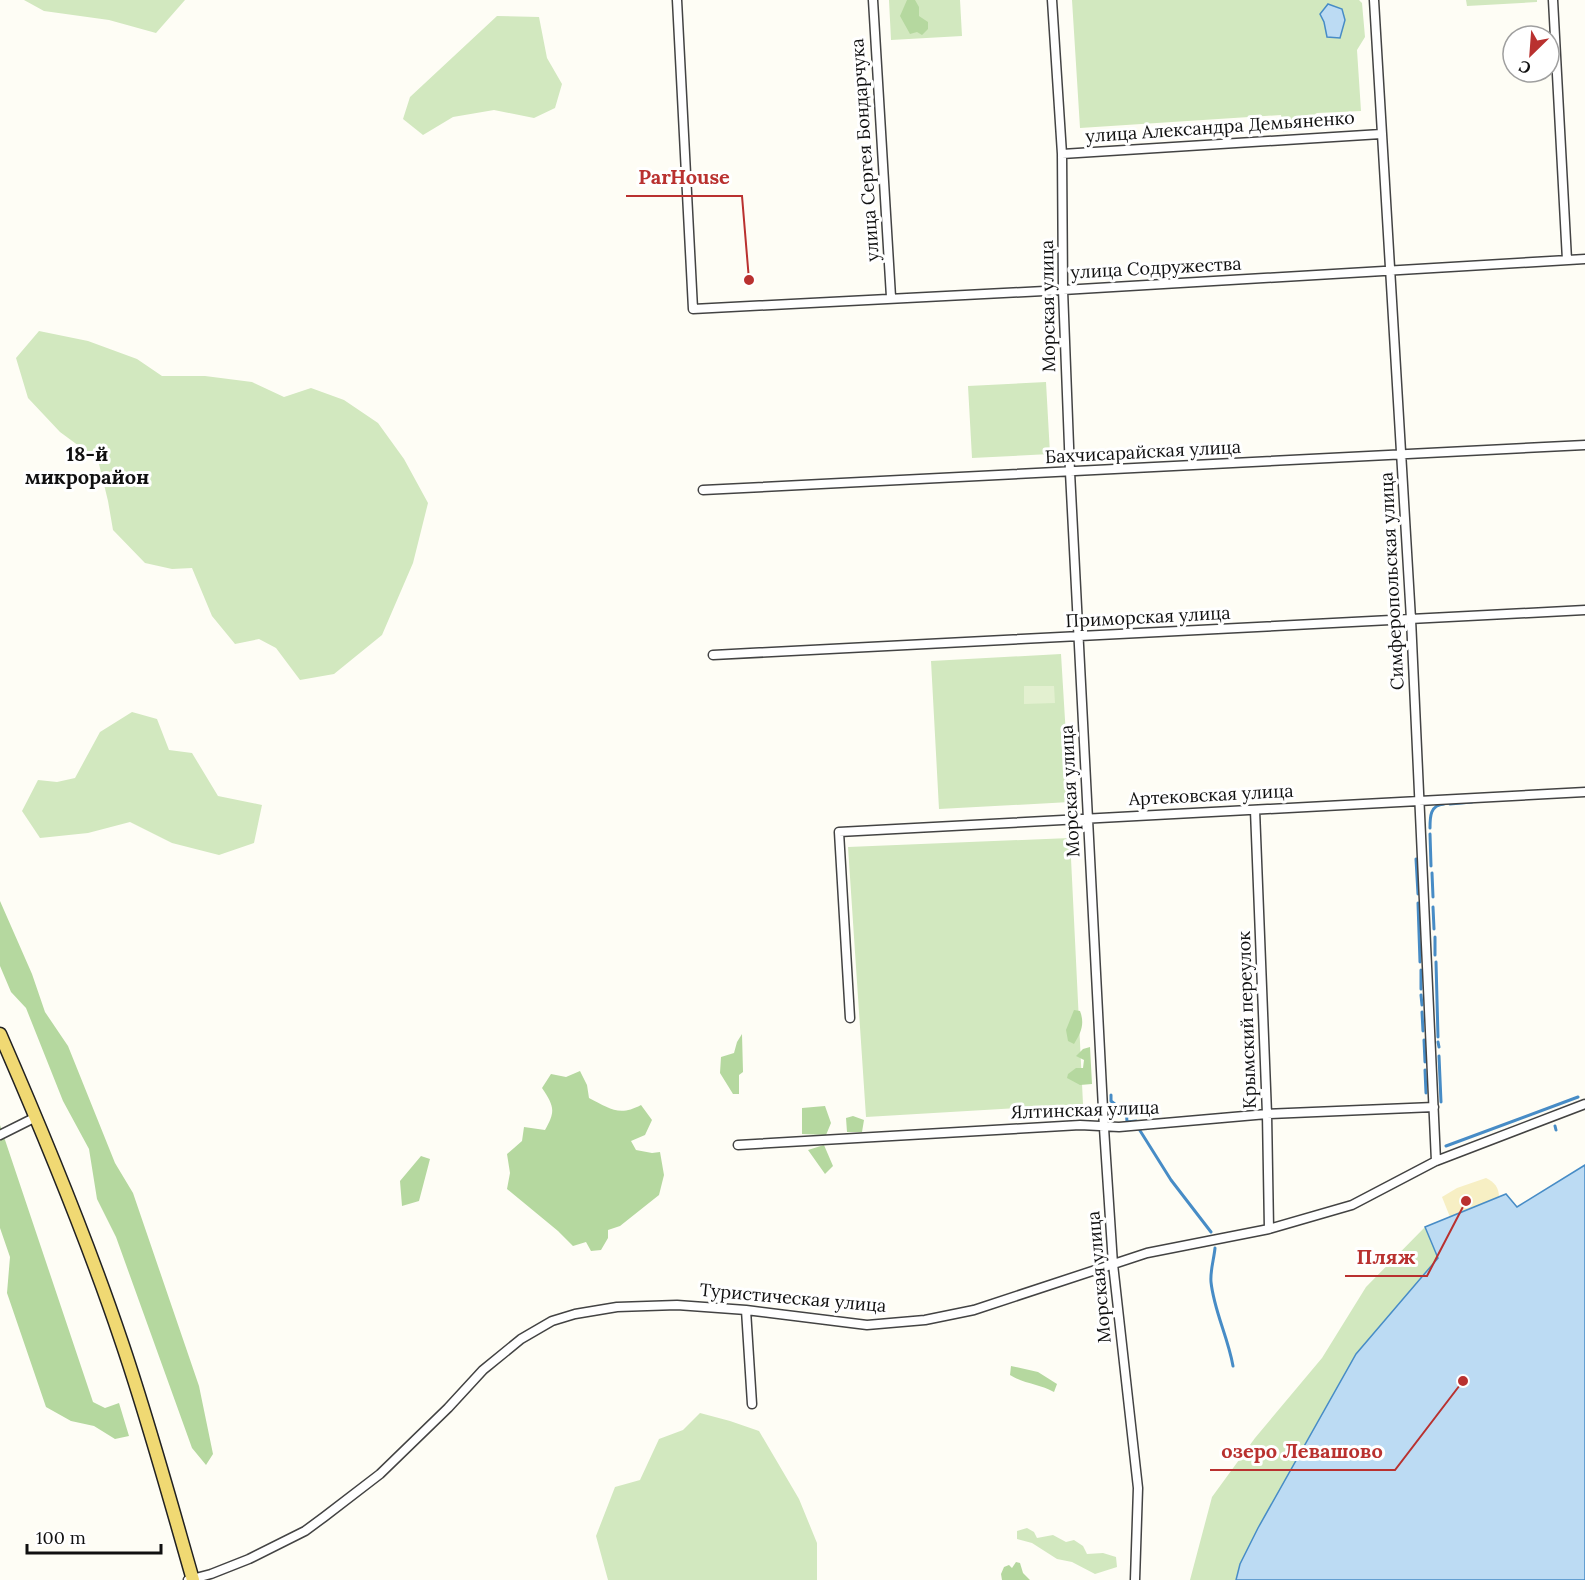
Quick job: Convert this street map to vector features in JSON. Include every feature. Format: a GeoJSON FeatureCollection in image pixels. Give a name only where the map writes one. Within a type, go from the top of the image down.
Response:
{"type":"FeatureCollection","features":[{"type":"Feature","properties":{"kind":"main road"},"geometry":{"type":"LineString","coordinates":[[0,1034],[86,1242],[122,1341],[191,1580]]}},
{"type":"Feature","properties":{"kind":"street","name":"улица Содружества"},"geometry":{"type":"LineString","coordinates":[[677,0],[693,309],[1585,259]]}},
{"type":"Feature","properties":{"kind":"street","name":"улица Сергея Бондарчука"},"geometry":{"type":"LineString","coordinates":[[873,0],[891,297]]}},
{"type":"Feature","properties":{"kind":"street","name":"Морская улица"},"geometry":{"type":"LineString","coordinates":[[1052,0],[1062,154],[1063,290],[1070,472],[1104,1128],[1113,1264],[1138,1488],[1135,1580]]}},
{"type":"Feature","properties":{"kind":"street","name":"Симферопольская улица"},"geometry":{"type":"LineString","coordinates":[[1374,0],[1421,801],[1436,1161]]}},
{"type":"Feature","properties":{"kind":"street"},"geometry":{"type":"LineString","coordinates":[[1552,0],[1567,260]]}},
{"type":"Feature","properties":{"kind":"street","name":"улица Александра Демьяненко"},"geometry":{"type":"LineString","coordinates":[[1062,154],[1381,134]]}},
{"type":"Feature","properties":{"kind":"street","name":"Бахчисарайская улица"},"geometry":{"type":"LineString","coordinates":[[704,490],[1585,445]]}},
{"type":"Feature","properties":{"kind":"street","name":"Приморская улица"},"geometry":{"type":"LineString","coordinates":[[713,655],[1585,610]]}},
{"type":"Feature","properties":{"kind":"street","name":"Артековская улица"},"geometry":{"type":"LineString","coordinates":[[850,1018],[839,831],[1585,792]]}},
{"type":"Feature","properties":{"kind":"street","name":"Крымский переулок"},"geometry":{"type":"LineString","coordinates":[[1255,810],[1267,1114],[1269,1229]]}},
{"type":"Feature","properties":{"kind":"street","name":"Туристическая улица"},"geometry":{"type":"LineString","coordinates":[[191,1580],[249,1559],[305,1531],[380,1474],[448,1408],[483,1370],[534,1330],[575,1314],[617,1307],[677,1305],[746,1310],[867,1325],[925,1320],[992,1305],[1147,1253],[1269,1229],[1352,1205],[1436,1161],[1585,1104]]}},
{"type":"Feature","properties":{"kind":"street","name":"Ялтинская улица"},"geometry":{"type":"LineString","coordinates":[[738,1145],[1080,1125],[1104,1128],[1267,1114],[1434,1107]]}},
{"type":"Feature","properties":{"kind":"street"},"geometry":{"type":"LineString","coordinates":[[0,1135],[36,1117]]}},
{"type":"Feature","properties":{"kind":"street"},"geometry":{"type":"LineString","coordinates":[[746,1310],[752,1404]]}},
{"type":"Feature","properties":{"kind":"green space"},"geometry":{"type":"Polygon","coordinates":[[[24,0],[185,0],[156,33],[109,20],[44,11],[24,0]]]}},
{"type":"Feature","properties":{"kind":"green space"},"geometry":{"type":"Polygon","coordinates":[[[889,0],[960,0],[962,36],[891,40],[889,0]]]}},
{"type":"Feature","properties":{"kind":"green space"},"geometry":{"type":"Polygon","coordinates":[[[907,0],[915,0],[919,7],[919,16],[928,22],[928,29],[922,35],[917,32],[910,34],[900,16],[907,0]]]}},
{"type":"Feature","properties":{"kind":"green space"},"geometry":{"type":"Polygon","coordinates":[[[1072,0],[1359,0],[1362,3],[1365,37],[1357,50],[1361,111],[1317,113],[1299,129],[1283,132],[1281,115],[1080,128],[1072,0]]]}},
{"type":"Feature","properties":{"kind":"green space"},"geometry":{"type":"Polygon","coordinates":[[[1466,0],[1537,0],[1537,2],[1467,6],[1466,0]]]}},
{"type":"Feature","properties":{"kind":"green space"},"geometry":{"type":"Polygon","coordinates":[[[497,16],[539,17],[547,58],[562,84],[555,108],[534,118],[494,110],[453,117],[423,135],[403,119],[410,97],[497,16]]]}},
{"type":"Feature","properties":{"kind":"green space"},"geometry":{"type":"Polygon","coordinates":[[[39,331],[88,341],[137,359],[162,376],[205,376],[252,382],[284,397],[311,388],[344,400],[378,423],[404,459],[428,503],[413,563],[382,635],[334,674],[300,680],[276,648],[259,639],[235,644],[212,616],[192,568],[172,569],[145,563],[113,530],[98,460],[60,432],[28,398],[16,358],[39,331]]]}},
{"type":"Feature","properties":{"kind":"green space"},"geometry":{"type":"Polygon","coordinates":[[[1046,382],[1050,454],[972,458],[968,386],[1046,382]]]}},
{"type":"Feature","properties":{"kind":"green space"},"geometry":{"type":"Polygon","coordinates":[[[1061,654],[1070,802],[939,809],[931,661],[1061,654]]]}},
{"type":"Feature","properties":{"kind":"green space"},"geometry":{"type":"Polygon","coordinates":[[[1024,686],[1054,686],[1055,703],[1024,704],[1024,686]]]}},
{"type":"Feature","properties":{"kind":"green space"},"geometry":{"type":"Polygon","coordinates":[[[132,712],[157,719],[169,750],[192,753],[218,796],[262,805],[254,843],[219,855],[172,843],[130,822],[88,833],[40,838],[22,811],[38,780],[57,782],[75,778],[100,732],[132,712]]]}},
{"type":"Feature","properties":{"kind":"green space"},"geometry":{"type":"Polygon","coordinates":[[[1070,838],[1083,1104],[866,1117],[848,847],[1070,838]]]}},
{"type":"Feature","properties":{"kind":"green space"},"geometry":{"type":"Polygon","coordinates":[[[0,901],[32,974],[45,1012],[68,1046],[115,1163],[133,1193],[199,1386],[213,1454],[206,1465],[192,1448],[116,1237],[97,1199],[89,1149],[63,1101],[26,1008],[11,992],[0,966],[0,901]]]}},
{"type":"Feature","properties":{"kind":"green space"},"geometry":{"type":"Polygon","coordinates":[[[1074,1010],[1080,1011],[1082,1024],[1074,1044],[1068,1041],[1066,1030],[1074,1010]]]}},
{"type":"Feature","properties":{"kind":"green space"},"geometry":{"type":"Polygon","coordinates":[[[742,1034],[743,1072],[739,1075],[739,1094],[733,1094],[720,1073],[721,1057],[734,1053],[742,1034]]]}},
{"type":"Feature","properties":{"kind":"green space"},"geometry":{"type":"Polygon","coordinates":[[[1090,1047],[1092,1084],[1080,1085],[1067,1078],[1068,1074],[1076,1068],[1083,1068],[1084,1060],[1076,1056],[1083,1049],[1090,1047]]]}},
{"type":"Feature","properties":{"kind":"green space"},"geometry":{"type":"Polygon","coordinates":[[[580,1071],[587,1085],[589,1098],[608,1108],[620,1111],[641,1105],[652,1120],[645,1135],[631,1141],[636,1150],[660,1152],[664,1175],[659,1195],[620,1226],[608,1230],[608,1238],[601,1250],[591,1251],[586,1242],[573,1246],[507,1189],[510,1173],[507,1154],[522,1141],[524,1127],[545,1130],[551,1118],[551,1104],[542,1088],[551,1074],[566,1077],[580,1071]]]}},
{"type":"Feature","properties":{"kind":"green space"},"geometry":{"type":"Polygon","coordinates":[[[825,1106],[831,1123],[826,1135],[802,1134],[802,1108],[825,1106]]]}},
{"type":"Feature","properties":{"kind":"green space"},"geometry":{"type":"Polygon","coordinates":[[[853,1116],[864,1120],[862,1132],[847,1132],[846,1118],[853,1116]]]}},
{"type":"Feature","properties":{"kind":"green space"},"geometry":{"type":"Polygon","coordinates":[[[0,1125],[93,1402],[105,1408],[119,1403],[129,1436],[115,1439],[94,1426],[71,1421],[46,1407],[7,1293],[10,1257],[0,1228],[0,1125]]]}},
{"type":"Feature","properties":{"kind":"green space"},"geometry":{"type":"Polygon","coordinates":[[[824,1145],[833,1166],[825,1174],[808,1150],[824,1145]]]}},
{"type":"Feature","properties":{"kind":"green space"},"geometry":{"type":"Polygon","coordinates":[[[421,1156],[430,1159],[419,1201],[402,1206],[400,1181],[421,1156]]]}},
{"type":"Feature","properties":{"kind":"green space"},"geometry":{"type":"Polygon","coordinates":[[[1425,1227],[1438,1258],[1356,1354],[1258,1528],[1240,1564],[1236,1580],[1190,1580],[1212,1497],[1255,1438],[1322,1358],[1366,1287],[1425,1227]]]}},
{"type":"Feature","properties":{"kind":"green space"},"geometry":{"type":"Polygon","coordinates":[[[1011,1366],[1038,1372],[1057,1384],[1054,1392],[1010,1375],[1011,1366]]]}},
{"type":"Feature","properties":{"kind":"green space"},"geometry":{"type":"Polygon","coordinates":[[[700,1413],[759,1431],[799,1499],[817,1543],[817,1580],[608,1580],[596,1536],[615,1487],[640,1480],[659,1439],[683,1430],[700,1413]]]}},
{"type":"Feature","properties":{"kind":"green space"},"geometry":{"type":"Polygon","coordinates":[[[1027,1528],[1034,1532],[1037,1538],[1053,1535],[1066,1542],[1074,1540],[1083,1546],[1087,1554],[1103,1553],[1116,1557],[1117,1567],[1095,1574],[1072,1562],[1057,1559],[1032,1543],[1017,1539],[1017,1531],[1027,1528]]]}},
{"type":"Feature","properties":{"kind":"green space"},"geometry":{"type":"Polygon","coordinates":[[[1016,1562],[1020,1563],[1023,1573],[1030,1580],[1002,1580],[1001,1574],[1004,1567],[1009,1565],[1012,1568],[1016,1562]]]}},
{"type":"Feature","properties":{"kind":"sand"},"geometry":{"type":"Polygon","coordinates":[[[1486,1178],[1495,1185],[1499,1197],[1450,1217],[1442,1197],[1457,1188],[1486,1178]]]}},
{"type":"Feature","properties":{"kind":"water"},"geometry":{"type":"Polygon","coordinates":[[[1328,4],[1342,9],[1345,20],[1340,38],[1327,37],[1320,14],[1328,4]]]}},
{"type":"Feature","properties":{"kind":"water"},"geometry":{"type":"Polygon","coordinates":[[[1585,1165],[1585,1580],[1236,1580],[1240,1564],[1258,1528],[1356,1354],[1438,1258],[1425,1227],[1506,1194],[1517,1207],[1585,1165]]]}},
{"type":"Feature","properties":{"kind":"waterway"},"geometry":{"type":"LineString","coordinates":[[1450,804],[1472,802]]}},
{"type":"Feature","properties":{"kind":"waterway"},"geometry":{"type":"LineString","coordinates":[[1430,828],[1433,809],[1444,804]]}},
{"type":"Feature","properties":{"kind":"waterway"},"geometry":{"type":"LineString","coordinates":[[1430,834],[1431,866]]}},
{"type":"Feature","properties":{"kind":"waterway"},"geometry":{"type":"LineString","coordinates":[[1416,859],[1418,894]]}},
{"type":"Feature","properties":{"kind":"waterway"},"geometry":{"type":"LineString","coordinates":[[1432,873],[1433,897]]}},
{"type":"Feature","properties":{"kind":"waterway"},"geometry":{"type":"LineString","coordinates":[[1418,903],[1420,962]]}},
{"type":"Feature","properties":{"kind":"waterway"},"geometry":{"type":"LineString","coordinates":[[1433,907],[1434,929]]}},
{"type":"Feature","properties":{"kind":"waterway"},"geometry":{"type":"LineString","coordinates":[[1435,937],[1435,955]]}},
{"type":"Feature","properties":{"kind":"waterway"},"geometry":{"type":"LineString","coordinates":[[1436,962],[1438,1037]]}},
{"type":"Feature","properties":{"kind":"waterway"},"geometry":{"type":"LineString","coordinates":[[1421,970],[1421,989]]}},
{"type":"Feature","properties":{"kind":"waterway"},"geometry":{"type":"LineString","coordinates":[[1421,995],[1422,1005]]}},
{"type":"Feature","properties":{"kind":"waterway"},"geometry":{"type":"LineString","coordinates":[[1422,1012],[1423,1031]]}},
{"type":"Feature","properties":{"kind":"waterway"},"geometry":{"type":"LineString","coordinates":[[1424,1040],[1425,1062]]}},
{"type":"Feature","properties":{"kind":"waterway"},"geometry":{"type":"LineString","coordinates":[[1438,1042],[1439,1047]]}},
{"type":"Feature","properties":{"kind":"waterway"},"geometry":{"type":"LineString","coordinates":[[1439,1056],[1441,1102]]}},
{"type":"Feature","properties":{"kind":"waterway"},"geometry":{"type":"LineString","coordinates":[[1425,1070],[1426,1093]]}},
{"type":"Feature","properties":{"kind":"waterway"},"geometry":{"type":"LineString","coordinates":[[1111,1095],[1111,1101],[1116,1105],[1126,1107],[1127,1122],[1136,1121]]}},
{"type":"Feature","properties":{"kind":"waterway"},"geometry":{"type":"LineString","coordinates":[[1446,1146],[1578,1097]]}},
{"type":"Feature","properties":{"kind":"waterway"},"geometry":{"type":"LineString","coordinates":[[1555,1126],[1556,1130]]}},
{"type":"Feature","properties":{"kind":"waterway"},"geometry":{"type":"LineString","coordinates":[[1139,1129],[1171,1180],[1211,1232]]}},
{"type":"Feature","properties":{"kind":"waterway"},"geometry":{"type":"LineString","coordinates":[[1215,1248],[1211,1282],[1233,1366]]}},
{"type":"Feature","properties":{"kind":"place","name":"ParHouse"},"geometry":{"type":"Point","coordinates":[749,280]}},
{"type":"Feature","properties":{"kind":"place","name":"Пляж"},"geometry":{"type":"Point","coordinates":[1466,1201]}},
{"type":"Feature","properties":{"kind":"place","name":"озеро Левашово"},"geometry":{"type":"Point","coordinates":[1463,1381]}},
{"type":"Feature","properties":{"kind":"district","name":"18-й микрорайон"},"geometry":{"type":"Point","coordinates":[87,466]}}]}
